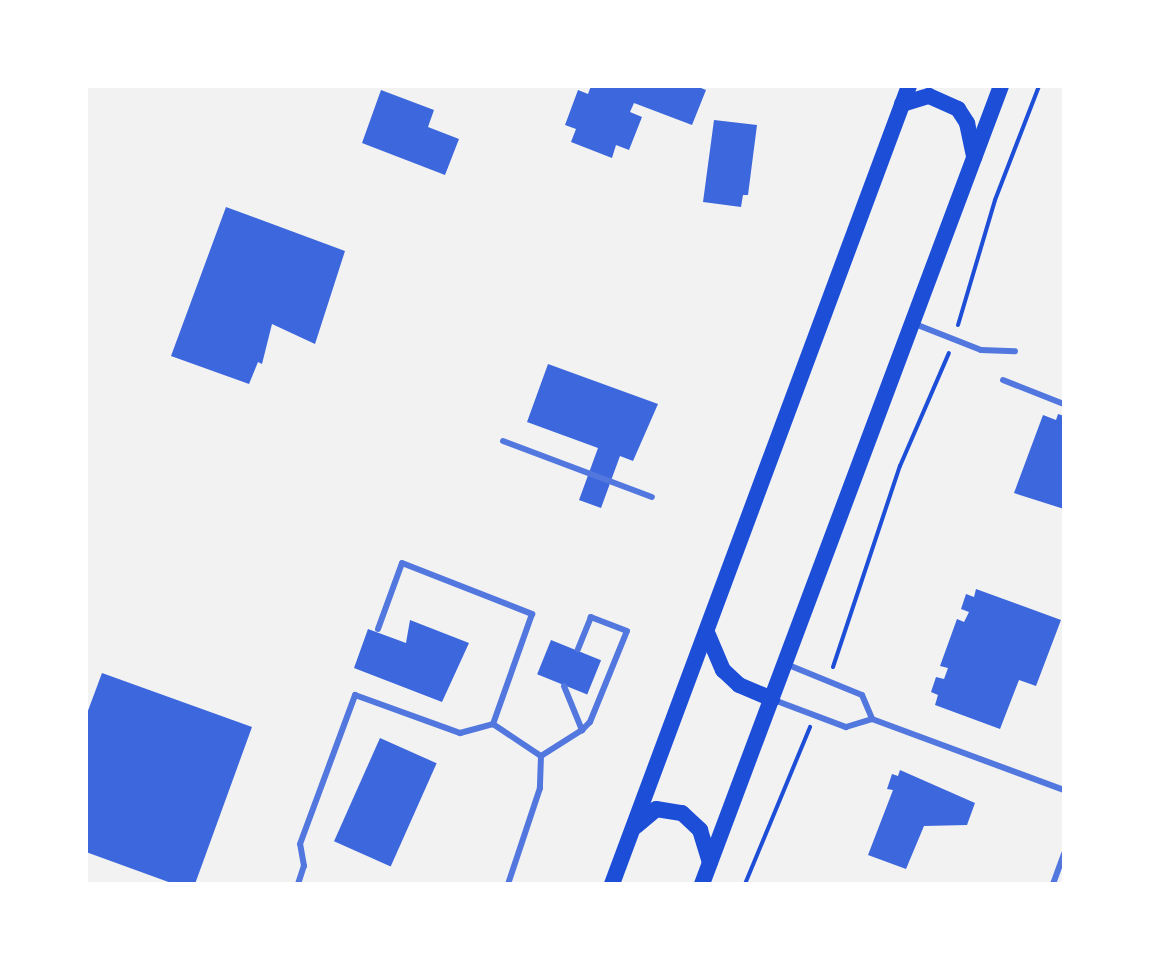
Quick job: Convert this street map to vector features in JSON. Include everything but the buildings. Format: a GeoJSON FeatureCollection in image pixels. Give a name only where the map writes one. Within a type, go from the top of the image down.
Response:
{"type":"FeatureCollection","features":[{"type":"Feature","properties":{"kind":"main road"},"geometry":{"type":"LineString","coordinates":[[612,884],[708,635],[909,86]]}},
{"type":"Feature","properties":{"kind":"main road"},"geometry":{"type":"LineString","coordinates":[[702,884],[1001,86]]}},
{"type":"Feature","properties":{"kind":"main road"},"geometry":{"type":"LineString","coordinates":[[902,104],[929,96],[958,109],[967,123],[974,158]]}},
{"type":"Feature","properties":{"kind":"main road"},"geometry":{"type":"LineString","coordinates":[[708,635],[723,670],[739,685],[772,699]]}},
{"type":"Feature","properties":{"kind":"main road"},"geometry":{"type":"LineString","coordinates":[[630,834],[656,809],[682,813],[700,830],[710,864]]}},
{"type":"Feature","properties":{"kind":"lane"},"geometry":{"type":"LineString","coordinates":[[912,323],[981,350],[1015,351]]}},
{"type":"Feature","properties":{"kind":"lane"},"geometry":{"type":"LineString","coordinates":[[1003,380],[1064,404]]}},
{"type":"Feature","properties":{"kind":"lane"},"geometry":{"type":"LineString","coordinates":[[503,441],[652,497]]}},
{"type":"Feature","properties":{"kind":"lane"},"geometry":{"type":"LineString","coordinates":[[378,629],[402,563],[532,614],[493,724]]}},
{"type":"Feature","properties":{"kind":"lane"},"geometry":{"type":"LineString","coordinates":[[541,756],[590,722],[627,631],[591,617],[578,650]]}},
{"type":"Feature","properties":{"kind":"lane"},"geometry":{"type":"LineString","coordinates":[[785,664],[862,695],[872,719]]}},
{"type":"Feature","properties":{"kind":"lane"},"geometry":{"type":"LineString","coordinates":[[564,686],[582,730]]}},
{"type":"Feature","properties":{"kind":"lane"},"geometry":{"type":"LineString","coordinates":[[298,884],[304,866],[300,844],[355,695],[460,733],[493,724],[541,756]]}},
{"type":"Feature","properties":{"kind":"lane"},"geometry":{"type":"LineString","coordinates":[[772,699],[846,727],[872,719],[1064,790]]}},
{"type":"Feature","properties":{"kind":"lane"},"geometry":{"type":"LineString","coordinates":[[508,884],[540,788],[541,756]]}},
{"type":"Feature","properties":{"kind":"lane"},"geometry":{"type":"LineString","coordinates":[[1053,884],[1064,854]]}},
{"type":"Feature","properties":{"kind":"path"},"geometry":{"type":"LineString","coordinates":[[827,680],[896,478],[954,339],[995,200],[1039,86]]}},
{"type":"Feature","properties":{"kind":"path"},"geometry":{"type":"LineString","coordinates":[[745,884],[815,714]]}}]}
